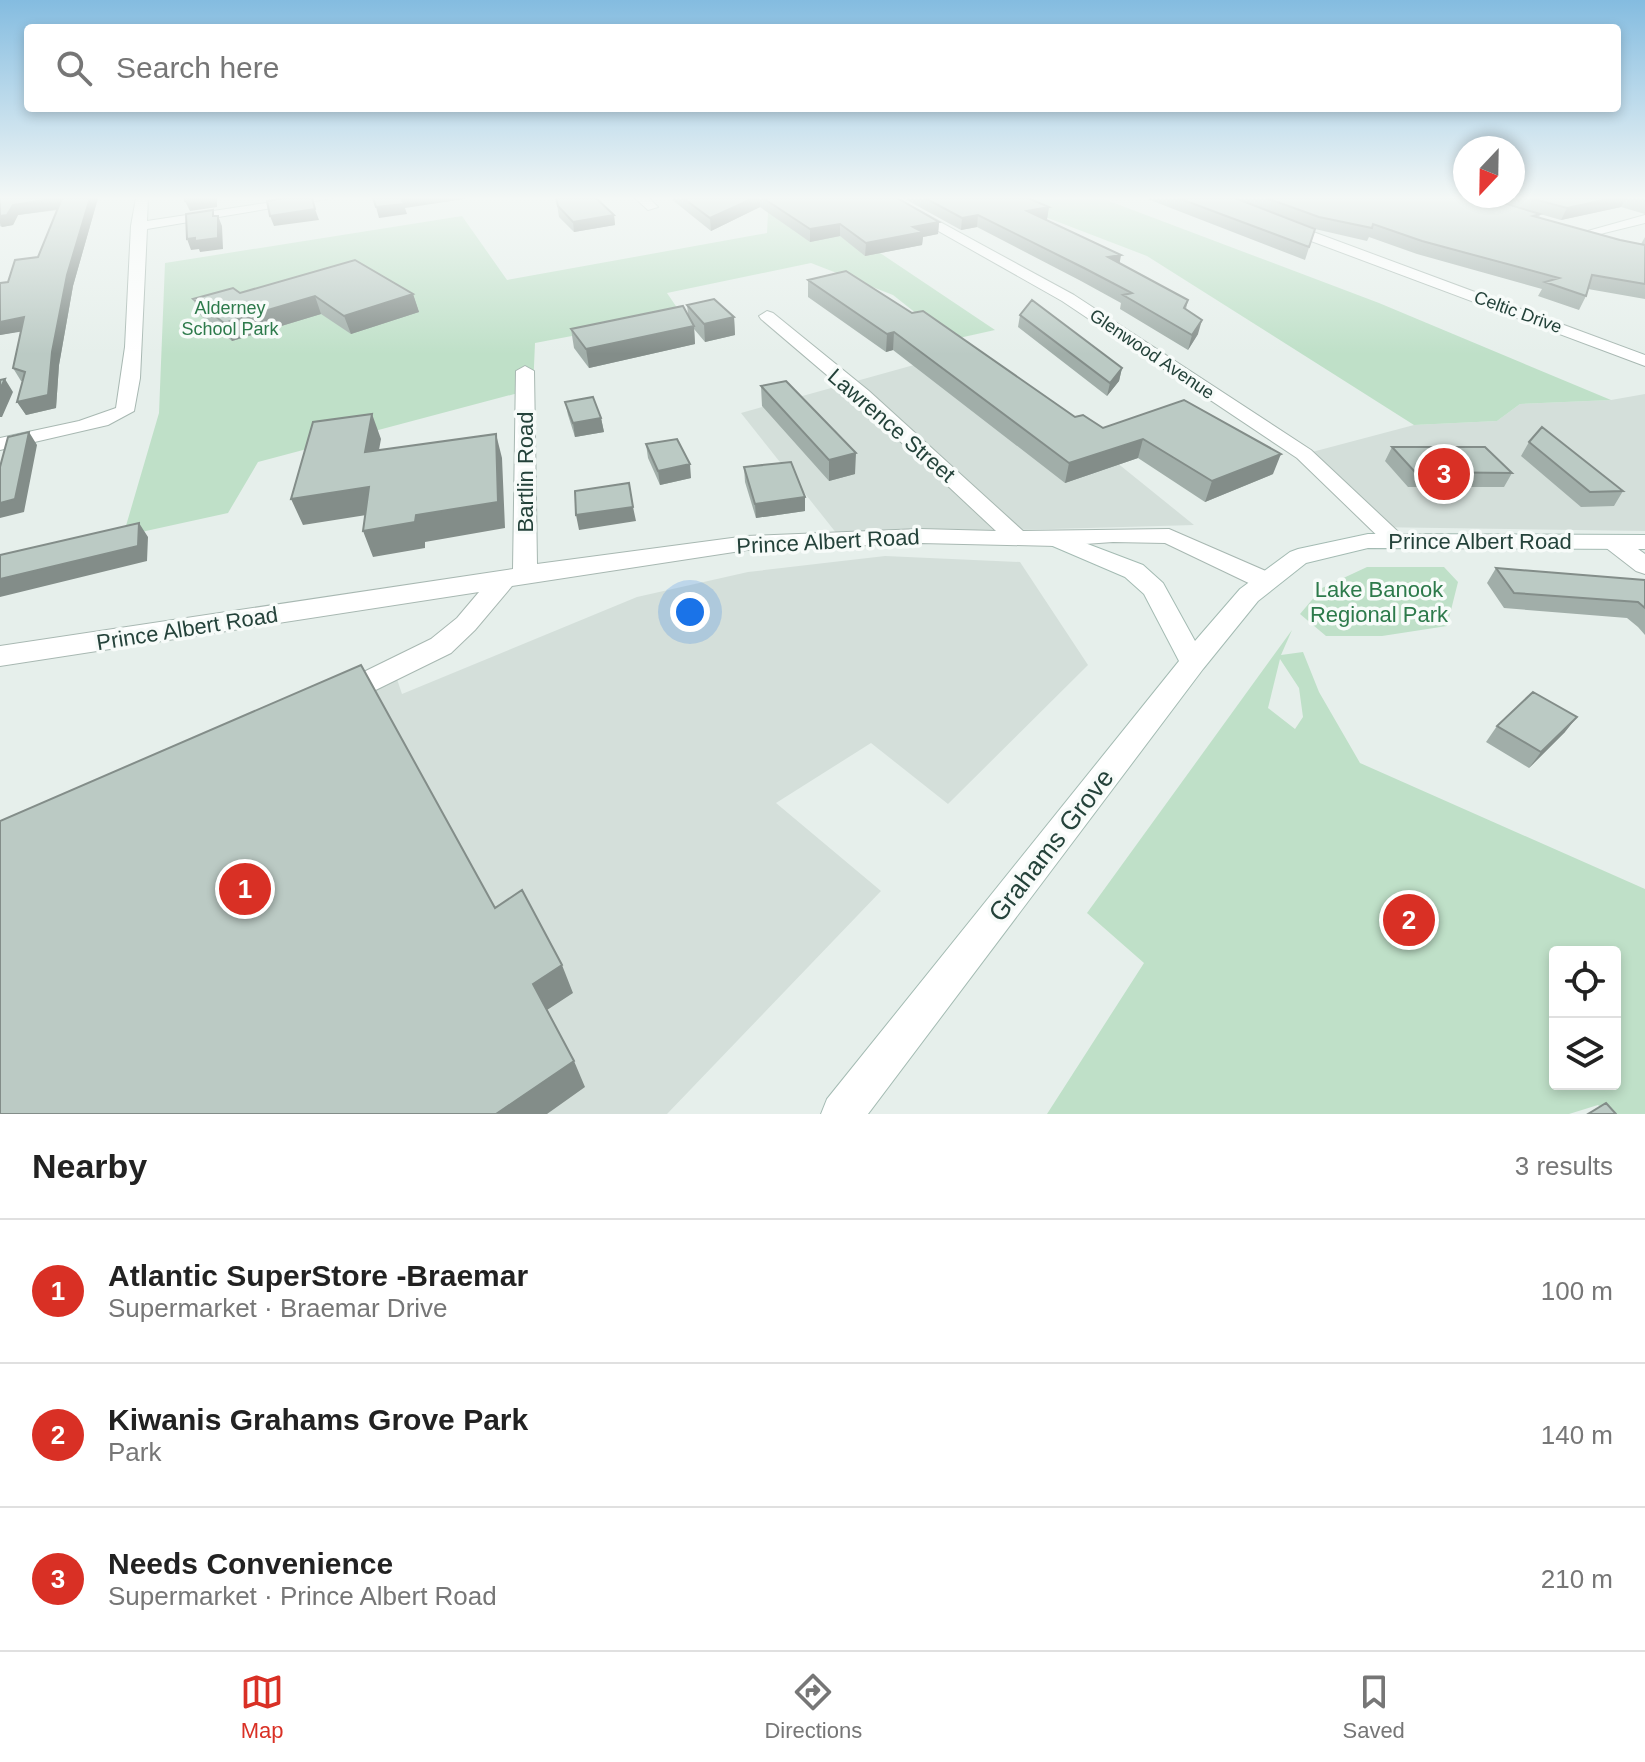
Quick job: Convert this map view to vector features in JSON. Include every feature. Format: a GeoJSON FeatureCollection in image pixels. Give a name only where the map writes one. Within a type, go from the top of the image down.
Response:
{"type":"FeatureCollection","features":[{"type":"Feature","properties":{"kind":"street"},"geometry":{"type":"LineString","coordinates":[[0,444],[101,420],[126,410],[130,402],[133,369],[137,250]]}},
{"type":"Feature","properties":{"kind":"street","name":"Glenwood Avenue"},"geometry":{"type":"LineString","coordinates":[[981,250],[1068,298],[1304,454],[1396,541]]}},
{"type":"Feature","properties":{"kind":"street","name":"Celtic Drive"},"geometry":{"type":"LineString","coordinates":[[1350,250],[1645,361]]}},
{"type":"Feature","properties":{"kind":"street","name":"Lawrence Street"},"geometry":{"type":"LineString","coordinates":[[767,316],[874,405],[1015,536]]}},
{"type":"Feature","properties":{"kind":"street","name":"Bartlin Road"},"geometry":{"type":"LineString","coordinates":[[514,577],[525,371]]}},
{"type":"Feature","properties":{"kind":"street","name":"Prince Albert Road"},"geometry":{"type":"LineString","coordinates":[[0,656],[747,543],[841,537],[1015,536],[1056,539],[1169,536],[1266,581],[1298,557],[1368,541],[1645,542]]}},
{"type":"Feature","properties":{"kind":"street"},"geometry":{"type":"LineString","coordinates":[[1056,539],[1134,571],[1154,589],[1193,662]]}},
{"type":"Feature","properties":{"kind":"street"},"geometry":{"type":"LineString","coordinates":[[1613,542],[1645,566]]}},
{"type":"Feature","properties":{"kind":"street"},"geometry":{"type":"LineString","coordinates":[[322,704],[441,646],[514,577]]}},
{"type":"Feature","properties":{"kind":"street","name":"Grahams Grove"},"geometry":{"type":"LineString","coordinates":[[842,1114],[1193,662],[1249,595],[1266,581]]}},
{"type":"Feature","properties":{"kind":"shaded area"},"geometry":{"type":"Polygon","coordinates":[[[975,348],[1194,525],[908,533],[841,539],[741,413],[975,348]]]}},
{"type":"Feature","properties":{"kind":"shaded area"},"geometry":{"type":"Polygon","coordinates":[[[1645,394],[1645,531],[1371,527],[1297,456],[1414,425],[1497,421],[1520,404],[1611,400],[1645,394]]]}},
{"type":"Feature","properties":{"kind":"shaded area"},"geometry":{"type":"Polygon","coordinates":[[[885,556],[1020,562],[1088,665],[948,804],[871,743],[776,803],[881,891],[667,1114],[0,1114],[0,839],[391,661],[402,694],[637,597],[748,572],[885,556]]]}},
{"type":"Feature","properties":{"kind":"green space","name":"Alderney School Park"},"geometry":{"type":"Polygon","coordinates":[[[247,250],[486,250],[507,280],[673,250],[876,250],[995,330],[950,340],[893,295],[811,263],[667,293],[682,315],[535,343],[533,389],[258,462],[228,513],[123,536],[159,413],[165,263],[247,250]]]}},
{"type":"Feature","properties":{"kind":"green space"},"geometry":{"type":"Polygon","coordinates":[[[1131,250],[1239,250],[1379,303],[1611,400],[1520,404],[1497,421],[1414,425],[1147,256],[1131,250]]]}},
{"type":"Feature","properties":{"kind":"green space","name":"Lake Banook Regional Park"},"geometry":{"type":"Polygon","coordinates":[[[1367,567],[1444,567],[1458,582],[1447,626],[1382,636],[1326,636],[1300,614],[1322,588],[1367,567]]]}},
{"type":"Feature","properties":{"kind":"green space"},"geometry":{"type":"Polygon","coordinates":[[[1292,630],[1281,655],[1303,652],[1319,692],[1360,763],[1645,889],[1645,1114],[1609,1114],[1598,1105],[1569,1114],[1047,1114],[1144,963],[1087,913],[1292,630]],[[1280,659],[1268,708],[1295,729],[1303,717],[1299,688],[1280,659]]]}},
{"type":"Feature","properties":{"kind":"building"},"geometry":{"type":"Polygon","coordinates":[[[41,250],[74,250],[52,352],[48,395],[17,402],[25,372],[13,368],[24,317],[0,322],[0,283],[8,282],[15,260],[38,257],[41,250]]]}},
{"type":"Feature","properties":{"kind":"building"},"geometry":{"type":"Polygon","coordinates":[[[1048,250],[1110,250],[1121,255],[1108,257],[1188,300],[1184,308],[1202,320],[1192,335],[1123,295],[1132,293],[1048,250]]]}},
{"type":"Feature","properties":{"kind":"building"},"geometry":{"type":"Polygon","coordinates":[[[1455,250],[1645,250],[1645,284],[1592,275],[1586,296],[1545,282],[1559,278],[1455,250]]]}},
{"type":"Feature","properties":{"kind":"building"},"geometry":{"type":"Polygon","coordinates":[[[355,260],[413,294],[344,316],[315,296],[224,323],[193,299],[233,288],[240,293],[355,260]]]}},
{"type":"Feature","properties":{"kind":"building"},"geometry":{"type":"Polygon","coordinates":[[[846,271],[912,313],[923,311],[1075,417],[1083,415],[1103,428],[1184,400],[1281,454],[1212,481],[1143,439],[1069,463],[894,332],[887,334],[808,280],[846,271]]]}},
{"type":"Feature","properties":{"kind":"building"},"geometry":{"type":"Polygon","coordinates":[[[714,299],[734,317],[704,324],[687,305],[714,299]]]}},
{"type":"Feature","properties":{"kind":"building"},"geometry":{"type":"Polygon","coordinates":[[[1032,300],[1122,368],[1110,383],[1020,315],[1032,300]]]}},
{"type":"Feature","properties":{"kind":"building"},"geometry":{"type":"Polygon","coordinates":[[[683,306],[694,326],[586,349],[571,329],[683,306]]]}},
{"type":"Feature","properties":{"kind":"building"},"geometry":{"type":"Polygon","coordinates":[[[786,381],[856,453],[829,460],[761,386],[786,381]]]}},
{"type":"Feature","properties":{"kind":"building"},"geometry":{"type":"Polygon","coordinates":[[[593,397],[601,418],[573,423],[565,402],[593,397]]]}},
{"type":"Feature","properties":{"kind":"building"},"geometry":{"type":"Polygon","coordinates":[[[372,414],[365,452],[496,434],[498,502],[416,515],[415,522],[363,531],[369,487],[291,499],[313,422],[372,414]]]}},
{"type":"Feature","properties":{"kind":"building"},"geometry":{"type":"Polygon","coordinates":[[[1542,427],[1623,491],[1590,492],[1529,442],[1542,427]]]}},
{"type":"Feature","properties":{"kind":"building"},"geometry":{"type":"Polygon","coordinates":[[[29,432],[15,499],[0,503],[0,467],[8,437],[29,432]]]}},
{"type":"Feature","properties":{"kind":"building"},"geometry":{"type":"Polygon","coordinates":[[[677,439],[690,464],[658,471],[646,444],[677,439]]]}},
{"type":"Feature","properties":{"kind":"building"},"geometry":{"type":"Polygon","coordinates":[[[1392,447],[1485,447],[1512,473],[1415,472],[1392,447]]]}},
{"type":"Feature","properties":{"kind":"building"},"geometry":{"type":"Polygon","coordinates":[[[791,462],[805,497],[755,504],[744,467],[791,462]]]}},
{"type":"Feature","properties":{"kind":"building"},"geometry":{"type":"Polygon","coordinates":[[[629,483],[633,507],[576,515],[575,491],[629,483]]]}},
{"type":"Feature","properties":{"kind":"building"},"geometry":{"type":"Polygon","coordinates":[[[139,523],[138,546],[0,579],[0,555],[139,523]]]}},
{"type":"Feature","properties":{"kind":"building"},"geometry":{"type":"Polygon","coordinates":[[[1496,568],[1645,580],[1645,608],[1638,602],[1514,593],[1496,568]]]}},
{"type":"Feature","properties":{"kind":"building"},"geometry":{"type":"Polygon","coordinates":[[[361,665],[495,908],[522,890],[562,965],[533,984],[574,1061],[496,1114],[0,1114],[0,821],[361,665]]]}},
{"type":"Feature","properties":{"kind":"building"},"geometry":{"type":"Polygon","coordinates":[[[1533,692],[1577,717],[1541,752],[1497,726],[1533,692]]]}},
{"type":"Feature","properties":{"kind":"building"},"geometry":{"type":"Polygon","coordinates":[[[1606,1103],[1616,1114],[1588,1114],[1606,1103]]]}},
{"type":"Feature","properties":{"kind":"place","name":"Needs Convenience"},"geometry":{"type":"Point","coordinates":[1444,474]}},
{"type":"Feature","properties":{"kind":"place","name":"Atlantic SuperStore -Braemar"},"geometry":{"type":"Point","coordinates":[245,889]}},
{"type":"Feature","properties":{"kind":"place","name":"Kiwanis Grahams Grove Park"},"geometry":{"type":"Point","coordinates":[1409,920]}}]}
